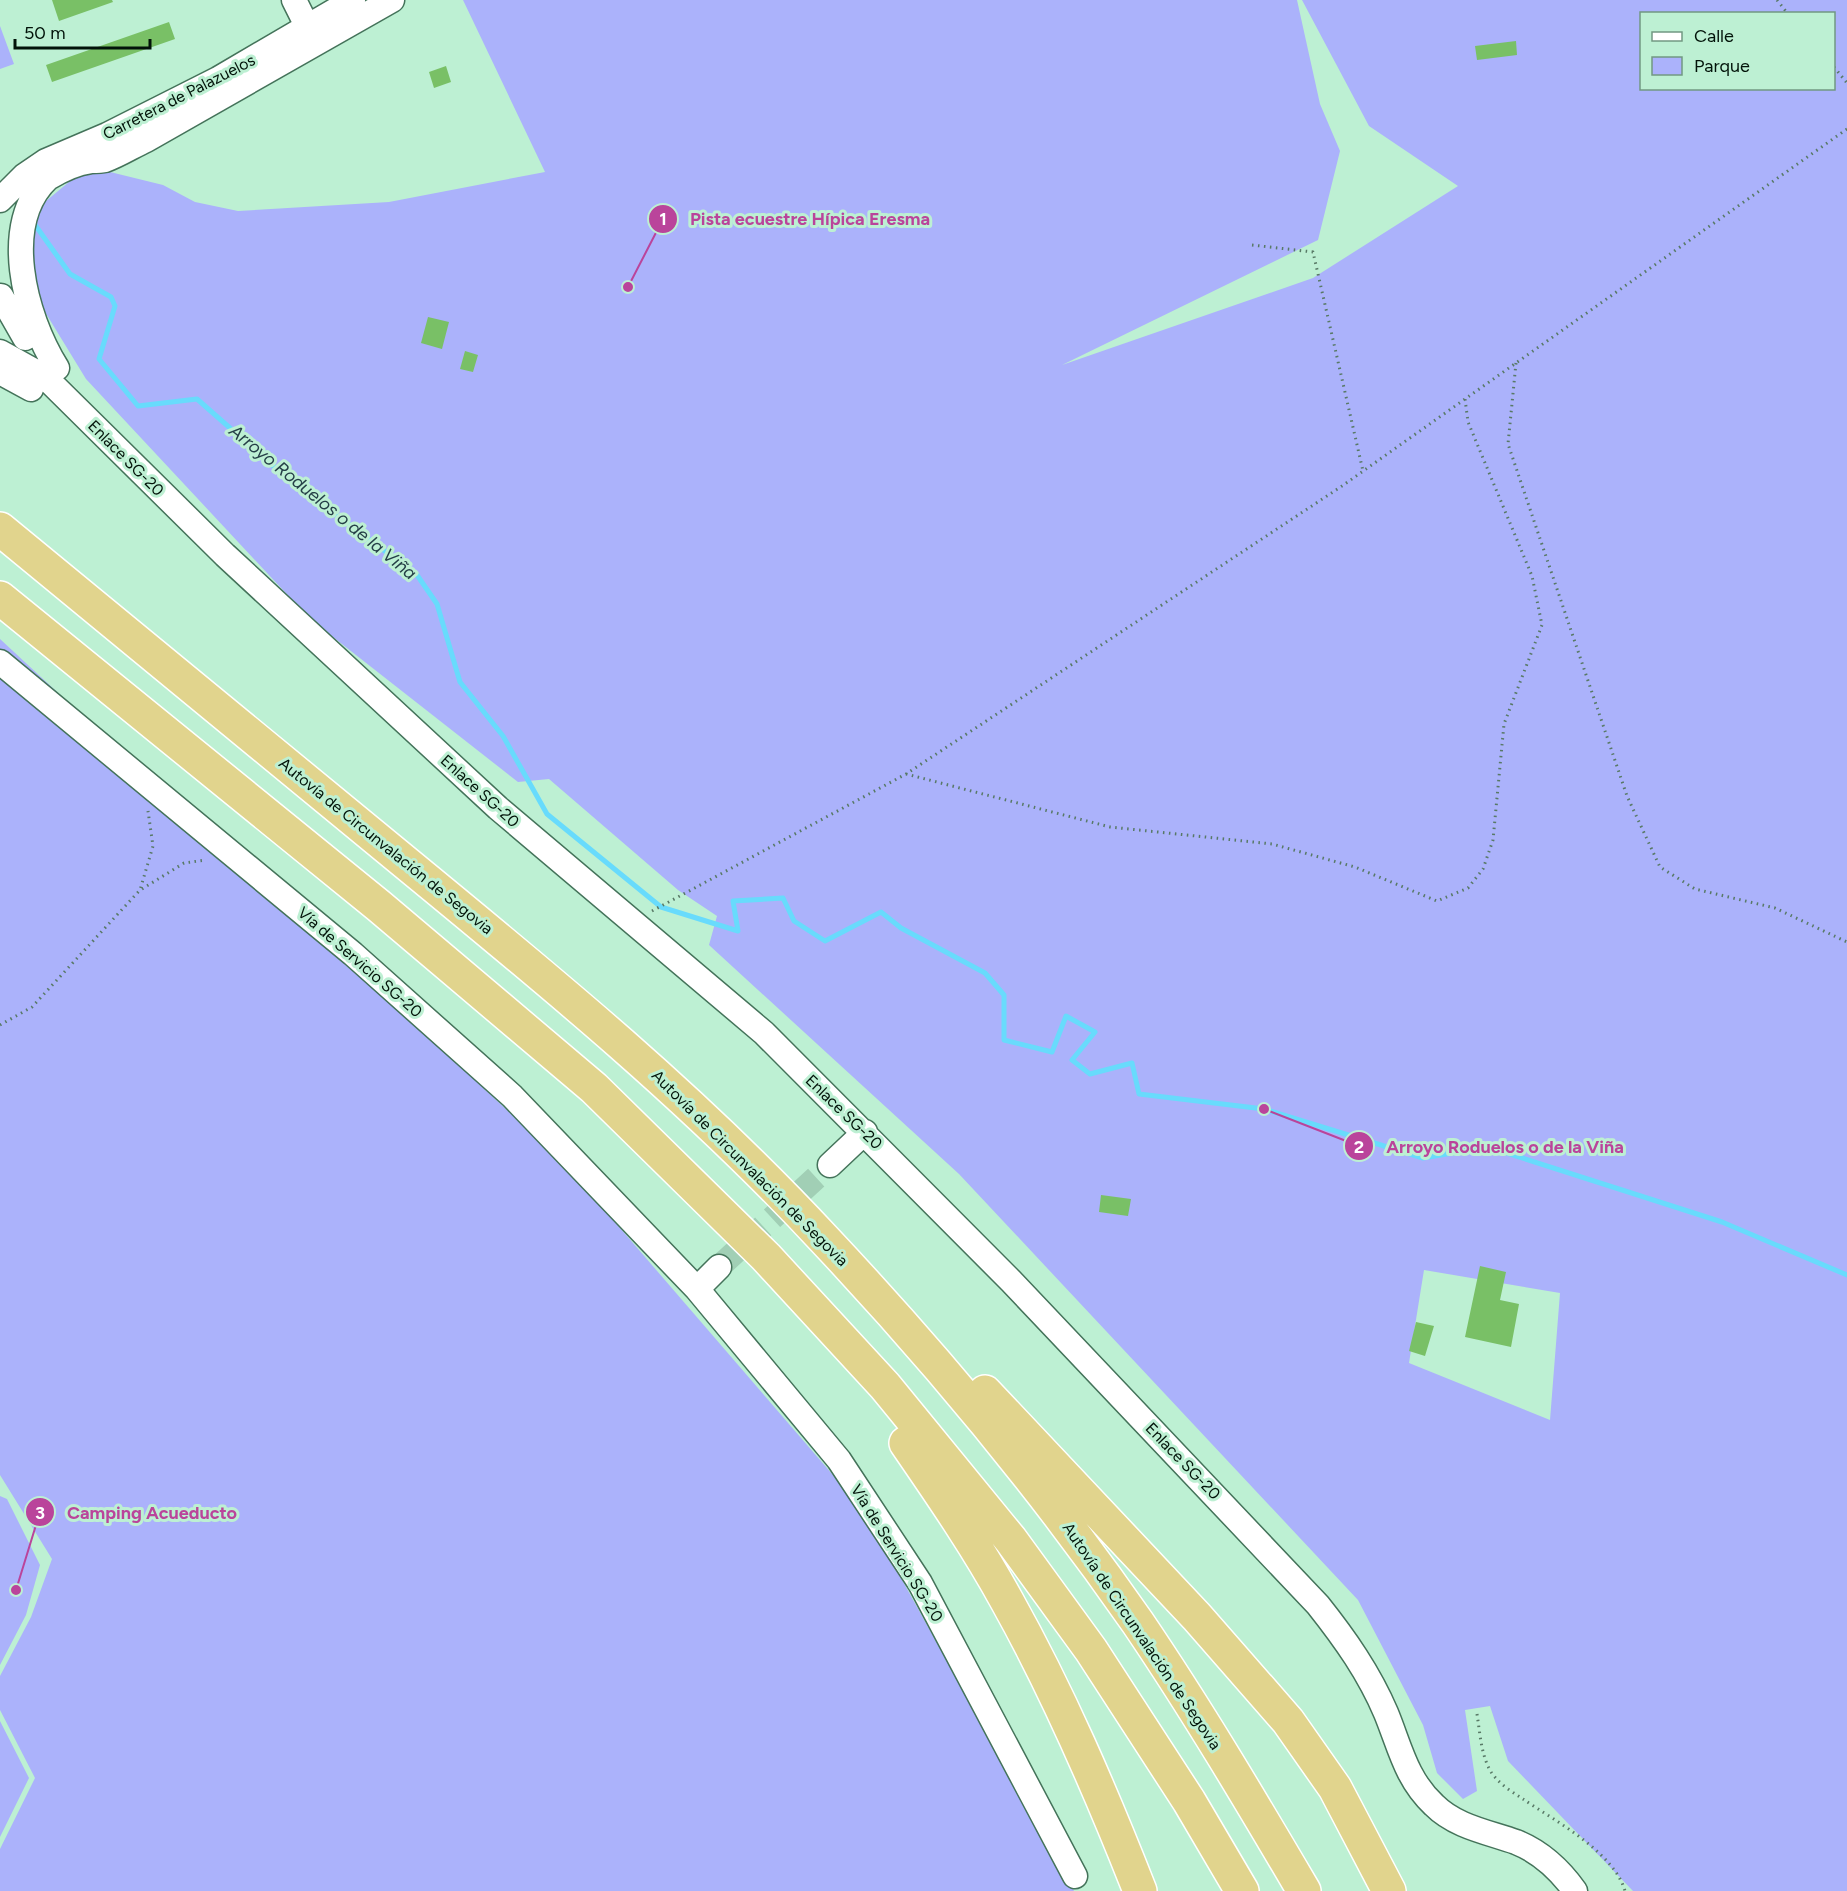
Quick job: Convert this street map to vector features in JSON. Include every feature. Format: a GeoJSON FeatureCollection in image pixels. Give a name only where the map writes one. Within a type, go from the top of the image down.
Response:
{"type":"FeatureCollection","features":[{"type":"Feature","properties":{"kind":"highway","name":"Autovía de Circunvalación de Segovia"},"geometry":{"type":"LineString","coordinates":[[0,529],[527,961],[705,1119],[823,1237],[898,1321],[1061,1517],[1145,1634],[1234,1773],[1304,1891]]}},
{"type":"Feature","properties":{"kind":"highway"},"geometry":{"type":"LineString","coordinates":[[0,598],[379,906],[594,1088],[766,1257],[885,1386],[1011,1540],[1091,1650],[1189,1801],[1242,1891]]}},
{"type":"Feature","properties":{"kind":"highway"},"geometry":{"type":"LineString","coordinates":[[823,1237],[953,1358],[1254,1679],[1288,1721],[1335,1788],[1389,1891]]}},
{"type":"Feature","properties":{"kind":"highway"},"geometry":{"type":"LineString","coordinates":[[766,1257],[814,1329],[899,1432],[948,1505],[1006,1599],[1102,1793],[1140,1891]]}},
{"type":"Feature","properties":{"kind":"street"},"geometry":{"type":"LineString","coordinates":[[294,0],[307,26]]}},
{"type":"Feature","properties":{"kind":"street","name":"Carretera de Palazuelos"},"geometry":{"type":"LineString","coordinates":[[0,217],[4,197],[24,176],[46,161],[106,135],[218,79],[353,0]]}},
{"type":"Feature","properties":{"kind":"street"},"geometry":{"type":"LineString","coordinates":[[0,372],[44,378],[29,316],[9,251],[13,225],[27,199],[46,179],[68,168],[104,160],[146,140],[392,0]]}},
{"type":"Feature","properties":{"kind":"street"},"geometry":{"type":"LineString","coordinates":[[0,276],[0,297]]}},
{"type":"Feature","properties":{"kind":"street","name":"Enlace SG-20"},"geometry":{"type":"LineString","coordinates":[[0,297],[44,378]]}},
{"type":"Feature","properties":{"kind":"street","name":"Enlace SG-20"},"geometry":{"type":"LineString","coordinates":[[0,352],[44,378],[242,571],[498,808],[764,1034],[865,1132],[1011,1281],[1318,1605],[1348,1642],[1367,1674],[1386,1714],[1402,1760],[1417,1788],[1435,1807],[1452,1819],[1536,1852],[1553,1864],[1575,1891]]}},
{"type":"Feature","properties":{"kind":"street","name":"Vía de Servicio SG-20"},"geometry":{"type":"LineString","coordinates":[[0,662],[353,954],[512,1096],[697,1289],[839,1460],[920,1583],[1075,1876]]}},
{"type":"Feature","properties":{"kind":"street"},"geometry":{"type":"LineString","coordinates":[[830,1166],[865,1132]]}},
{"type":"Feature","properties":{"kind":"street"},"geometry":{"type":"LineString","coordinates":[[697,1289],[719,1268]]}},
{"type":"Feature","properties":{"kind":"path"},"geometry":{"type":"LineString","coordinates":[[1777,0],[1786,12]]}},
{"type":"Feature","properties":{"kind":"path"},"geometry":{"type":"LineString","coordinates":[[1835,69],[1847,83]]}},
{"type":"Feature","properties":{"kind":"path"},"geometry":{"type":"LineString","coordinates":[[632,922],[906,774],[1363,471],[1847,129]]}},
{"type":"Feature","properties":{"kind":"path"},"geometry":{"type":"LineString","coordinates":[[1252,246],[1313,252],[1363,471]]}},
{"type":"Feature","properties":{"kind":"path"},"geometry":{"type":"LineString","coordinates":[[1516,363],[1508,444],[1627,796],[1660,867],[1695,889],[1775,908],[1847,942]]}},
{"type":"Feature","properties":{"kind":"path"},"geometry":{"type":"LineString","coordinates":[[906,774],[1110,827],[1272,844],[1355,867],[1437,901],[1468,888],[1483,869],[1493,840],[1504,723],[1542,625],[1532,576],[1468,422],[1465,399]]}},
{"type":"Feature","properties":{"kind":"path"},"geometry":{"type":"LineString","coordinates":[[140,890],[153,846],[143,778]]}},
{"type":"Feature","properties":{"kind":"path"},"geometry":{"type":"LineString","coordinates":[[0,1024],[32,1007],[140,890],[184,863],[237,857]]}},
{"type":"Feature","properties":{"kind":"path"},"geometry":{"type":"LineString","coordinates":[[1477,1714],[1483,1751],[1492,1773],[1504,1786],[1587,1843],[1610,1864],[1625,1891]]}},
{"type":"Feature","properties":{"kind":"green space"},"geometry":{"type":"Polygon","coordinates":[[[463,0],[1297,0],[1320,104],[1340,151],[1318,240],[1062,365],[1313,278],[1458,186],[1369,126],[1302,0],[1847,0],[1847,1891],[1633,1891],[1508,1761],[1490,1706],[1465,1710],[1477,1791],[1463,1799],[1437,1773],[1423,1725],[1358,1600],[959,1174],[709,945],[717,916],[678,890],[549,779],[518,782],[310,619],[86,379],[45,312],[28,263],[28,233],[46,201],[75,177],[102,170],[163,185],[195,202],[238,211],[389,202],[545,172],[463,0]],[[1424,1270],[1409,1363],[1550,1420],[1560,1293],[1424,1270]]]}},
{"type":"Feature","properties":{"kind":"green space"},"geometry":{"type":"Polygon","coordinates":[[[0,26],[14,64],[0,69],[0,26]]]}},
{"type":"Feature","properties":{"kind":"green space"},"geometry":{"type":"Polygon","coordinates":[[[0,639],[564,1163],[864,1511],[1074,1891],[0,1891],[0,1849],[35,1778],[0,1710],[0,1676],[31,1617],[52,1559],[0,1475],[0,639]]]}},
{"type":"Feature","properties":{"kind":"green space"},"geometry":{"type":"Polygon","coordinates":[[[0,1496],[7,1499],[40,1565],[26,1615],[0,1665],[0,1496]]]}},
{"type":"Feature","properties":{"kind":"green space"},"geometry":{"type":"Polygon","coordinates":[[[0,1721],[29,1778],[0,1837],[0,1721]]]}},
{"type":"Feature","properties":{"kind":"building"},"geometry":{"type":"Polygon","coordinates":[[[52,0],[112,0],[113,2],[59,21],[52,0]]]}},
{"type":"Feature","properties":{"kind":"building"},"geometry":{"type":"Polygon","coordinates":[[[169,22],[175,39],[52,82],[46,65],[169,22]]]}},
{"type":"Feature","properties":{"kind":"building"},"geometry":{"type":"Polygon","coordinates":[[[1516,41],[1517,55],[1477,60],[1475,46],[1516,41]]]}},
{"type":"Feature","properties":{"kind":"building"},"geometry":{"type":"Polygon","coordinates":[[[446,66],[451,82],[434,88],[429,72],[446,66]]]}},
{"type":"Feature","properties":{"kind":"building"},"geometry":{"type":"Polygon","coordinates":[[[428,317],[449,322],[442,349],[421,343],[428,317]]]}},
{"type":"Feature","properties":{"kind":"building"},"geometry":{"type":"Polygon","coordinates":[[[465,351],[478,355],[473,372],[460,369],[465,351]]]}},
{"type":"Feature","properties":{"kind":"building"},"geometry":{"type":"Polygon","coordinates":[[[1101,1195],[1131,1199],[1128,1216],[1099,1212],[1101,1195]]]}},
{"type":"Feature","properties":{"kind":"building"},"geometry":{"type":"Polygon","coordinates":[[[1480,1266],[1506,1272],[1500,1300],[1519,1304],[1511,1347],[1465,1337],[1480,1266]]]}},
{"type":"Feature","properties":{"kind":"building"},"geometry":{"type":"Polygon","coordinates":[[[1416,1322],[1434,1326],[1425,1356],[1409,1351],[1416,1322]]]}},
{"type":"Feature","properties":{"kind":"waterway","name":"Arroyo Roduelos o de la Viña"},"geometry":{"type":"LineString","coordinates":[[33,222],[70,274],[111,297],[115,306],[99,359],[138,406],[197,399],[288,479],[417,575],[437,604],[460,682],[503,736],[547,814],[661,907],[738,931],[733,901],[783,898],[794,921],[825,941],[881,912],[901,928],[985,973],[1004,995],[1004,1040],[1052,1052],[1066,1016],[1095,1032],[1072,1060],[1090,1074],[1132,1063],[1139,1094],[1264,1109],[1423,1158],[1488,1147],[1722,1222],[1847,1275]]}},
{"type":"Feature","properties":{"kind":"tunnel"},"geometry":{"type":"LineString","coordinates":[[719,1267],[830,1165]]}},
{"type":"Feature","properties":{"kind":"place","name":"Pista ecuestre Hípica Eresma"},"geometry":{"type":"Point","coordinates":[628,287]}},
{"type":"Feature","properties":{"kind":"place","name":"Arroyo Roduelos o de la Viña"},"geometry":{"type":"Point","coordinates":[1264,1109]}},
{"type":"Feature","properties":{"kind":"place","name":"Camping Acueducto"},"geometry":{"type":"Point","coordinates":[16,1590]}}]}
